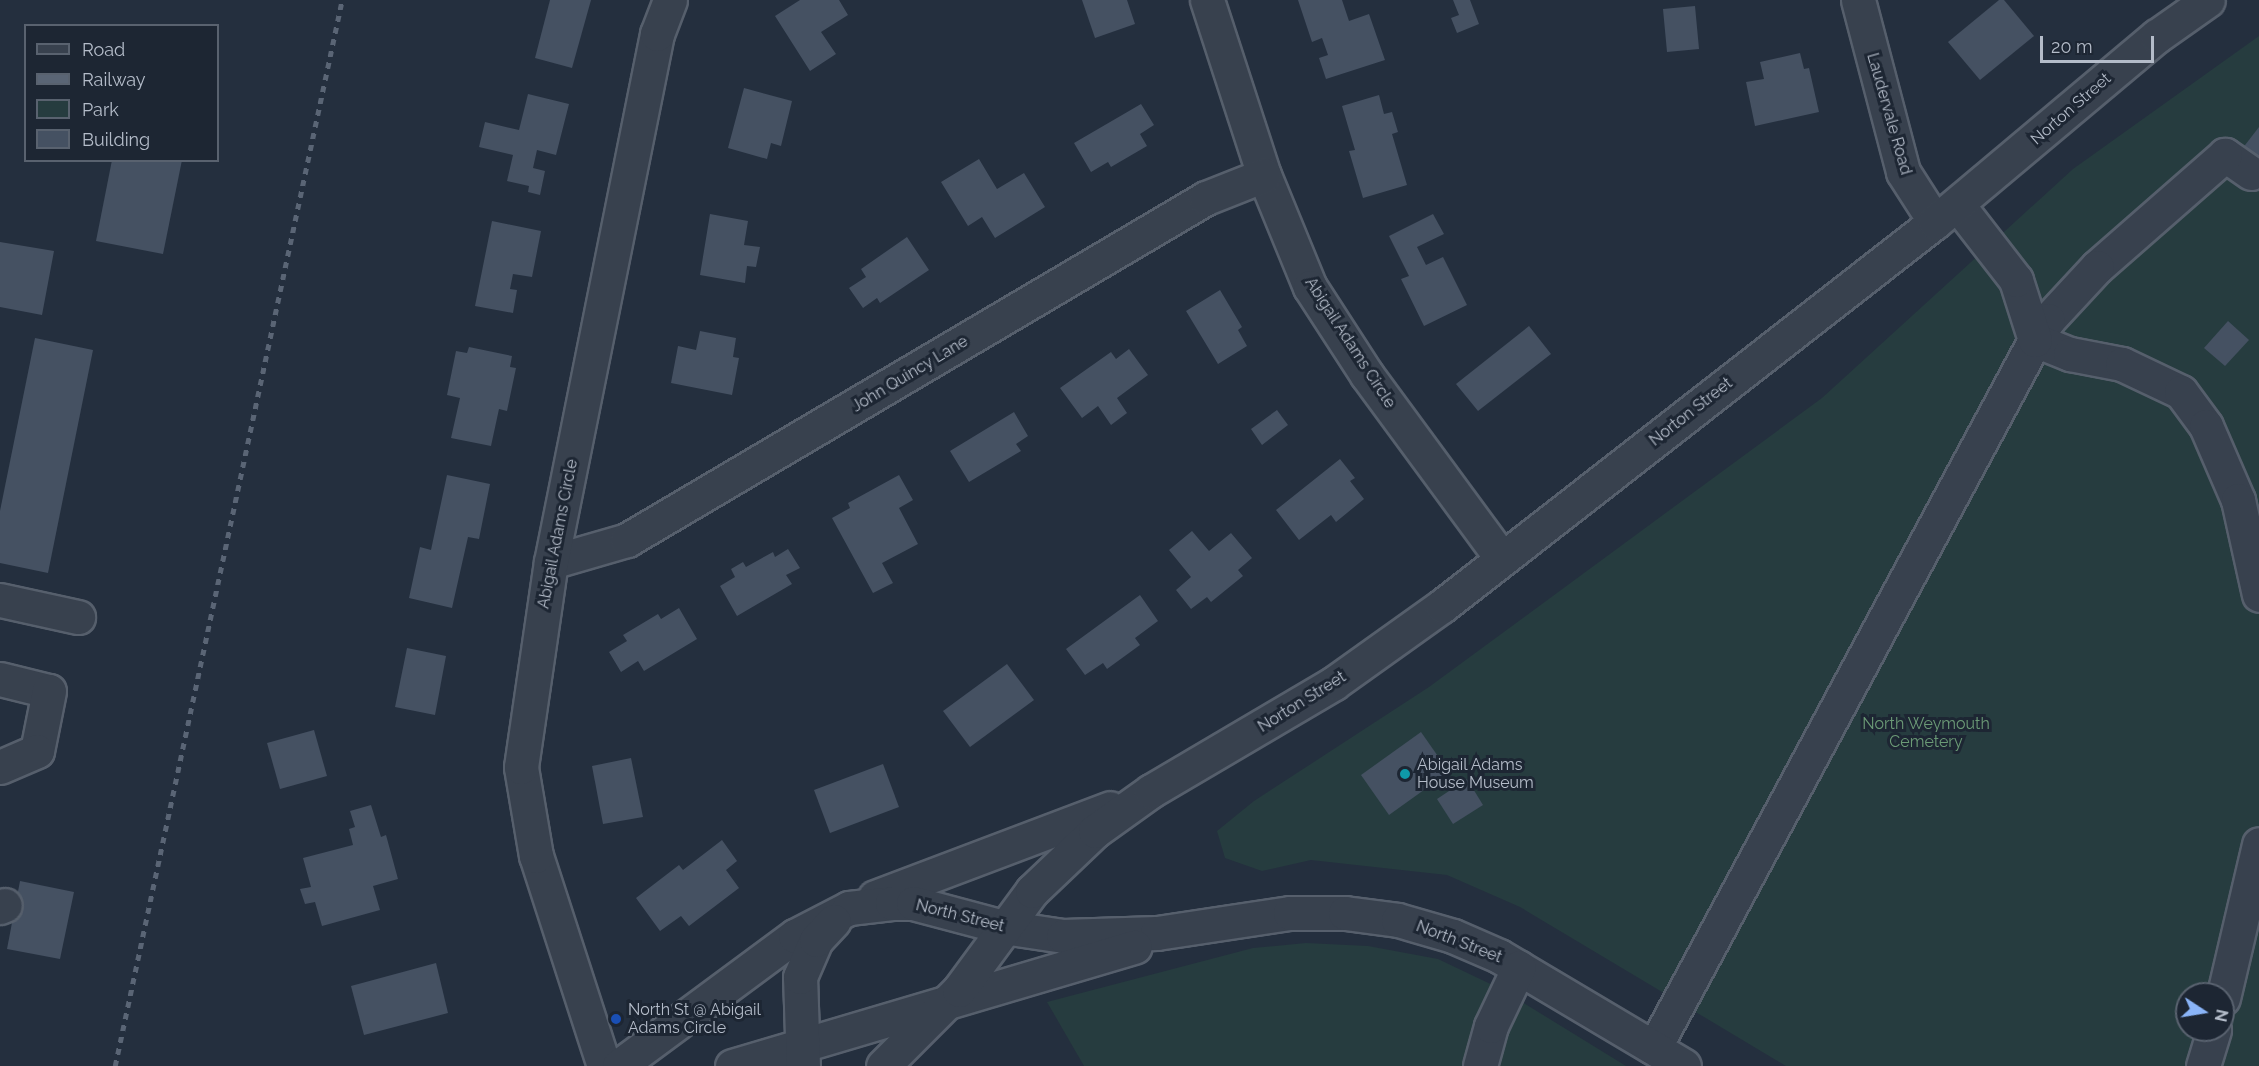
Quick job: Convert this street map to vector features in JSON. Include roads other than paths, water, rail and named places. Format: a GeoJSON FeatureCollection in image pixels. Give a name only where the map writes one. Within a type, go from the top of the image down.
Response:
{"type":"FeatureCollection","features":[{"type":"Feature","properties":{"kind":"street","name":"Abigail Adams Circle"},"geometry":{"type":"LineString","coordinates":[[604,1066],[536,856],[521,767],[551,562],[657,34],[670,0]]}},
{"type":"Feature","properties":{"kind":"street","name":"Abigail Adams Circle"},"geometry":{"type":"LineString","coordinates":[[1208,0],[1264,175],[1310,287],[1367,375],[1502,559]]}},
{"type":"Feature","properties":{"kind":"street","name":"Laudervale Road"},"geometry":{"type":"LineString","coordinates":[[1858,0],[1903,172],[2016,280],[2035,340]]}},
{"type":"Feature","properties":{"kind":"street","name":"Norton Street"},"geometry":{"type":"LineString","coordinates":[[883,1066],[946,1003],[1003,927],[1073,851],[1151,791],[1334,683],[1502,559],[1946,213],[2157,36],[2208,0]]}},
{"type":"Feature","properties":{"kind":"street"},"geometry":{"type":"LineString","coordinates":[[1654,1048],[2035,340],[2048,320],[2097,267],[2225,155],[2251,173]]}},
{"type":"Feature","properties":{"kind":"street","name":"John Quincy Lane"},"geometry":{"type":"LineString","coordinates":[[551,562],[627,540],[1206,198],[1264,175]]}},
{"type":"Feature","properties":{"kind":"street"},"geometry":{"type":"LineString","coordinates":[[2035,340],[2070,354],[2122,364],[2181,392],[2206,426],[2238,500],[2259,595]]}},
{"type":"Feature","properties":{"kind":"street"},"geometry":{"type":"LineString","coordinates":[[0,600],[78,617]]}},
{"type":"Feature","properties":{"kind":"street"},"geometry":{"type":"LineString","coordinates":[[0,679],[49,691],[36,751],[0,767]]}},
{"type":"Feature","properties":{"kind":"street","name":"Norton Street"},"geometry":{"type":"LineString","coordinates":[[849,908],[1151,791]]}},
{"type":"Feature","properties":{"kind":"street"},"geometry":{"type":"LineString","coordinates":[[2227,982],[2259,844]]}},
{"type":"Feature","properties":{"kind":"street","name":"North Street"},"geometry":{"type":"LineString","coordinates":[[620,1066],[751,965],[795,936],[849,908],[913,903],[1003,927],[1093,936],[1206,925],[1290,913],[1371,915],[1444,933],[1519,966],[1684,1066]]}},
{"type":"Feature","properties":{"kind":"street"},"geometry":{"type":"LineString","coordinates":[[802,1057],[798,999],[806,957],[816,940],[849,908]]}},
{"type":"Feature","properties":{"kind":"street","name":"North Street"},"geometry":{"type":"LineString","coordinates":[[732,1066],[802,1057],[946,1003],[1206,925]]}},
{"type":"Feature","properties":{"kind":"street"},"geometry":{"type":"LineString","coordinates":[[1480,1066],[1491,1026],[1519,966]]}},
{"type":"Feature","properties":{"kind":"street"},"geometry":{"type":"LineString","coordinates":[[2203,1066],[2210,1042]]}},
{"type":"Feature","properties":{"kind":"railway"},"geometry":{"type":"LineString","coordinates":[[115,1066],[342,0]]}},
{"type":"Feature","properties":{"kind":"place","name":"Abigail Adams House Museum"},"geometry":{"type":"Point","coordinates":[1405,774]}},
{"type":"Feature","properties":{"kind":"place","name":"North St @ Abigail Adams Circle"},"geometry":{"type":"Point","coordinates":[616,1019]}},
{"type":"Feature","properties":{"kind":"park label","name":"North Weymouth Cemetery"},"geometry":{"type":"Point","coordinates":[1926,733]}}]}
